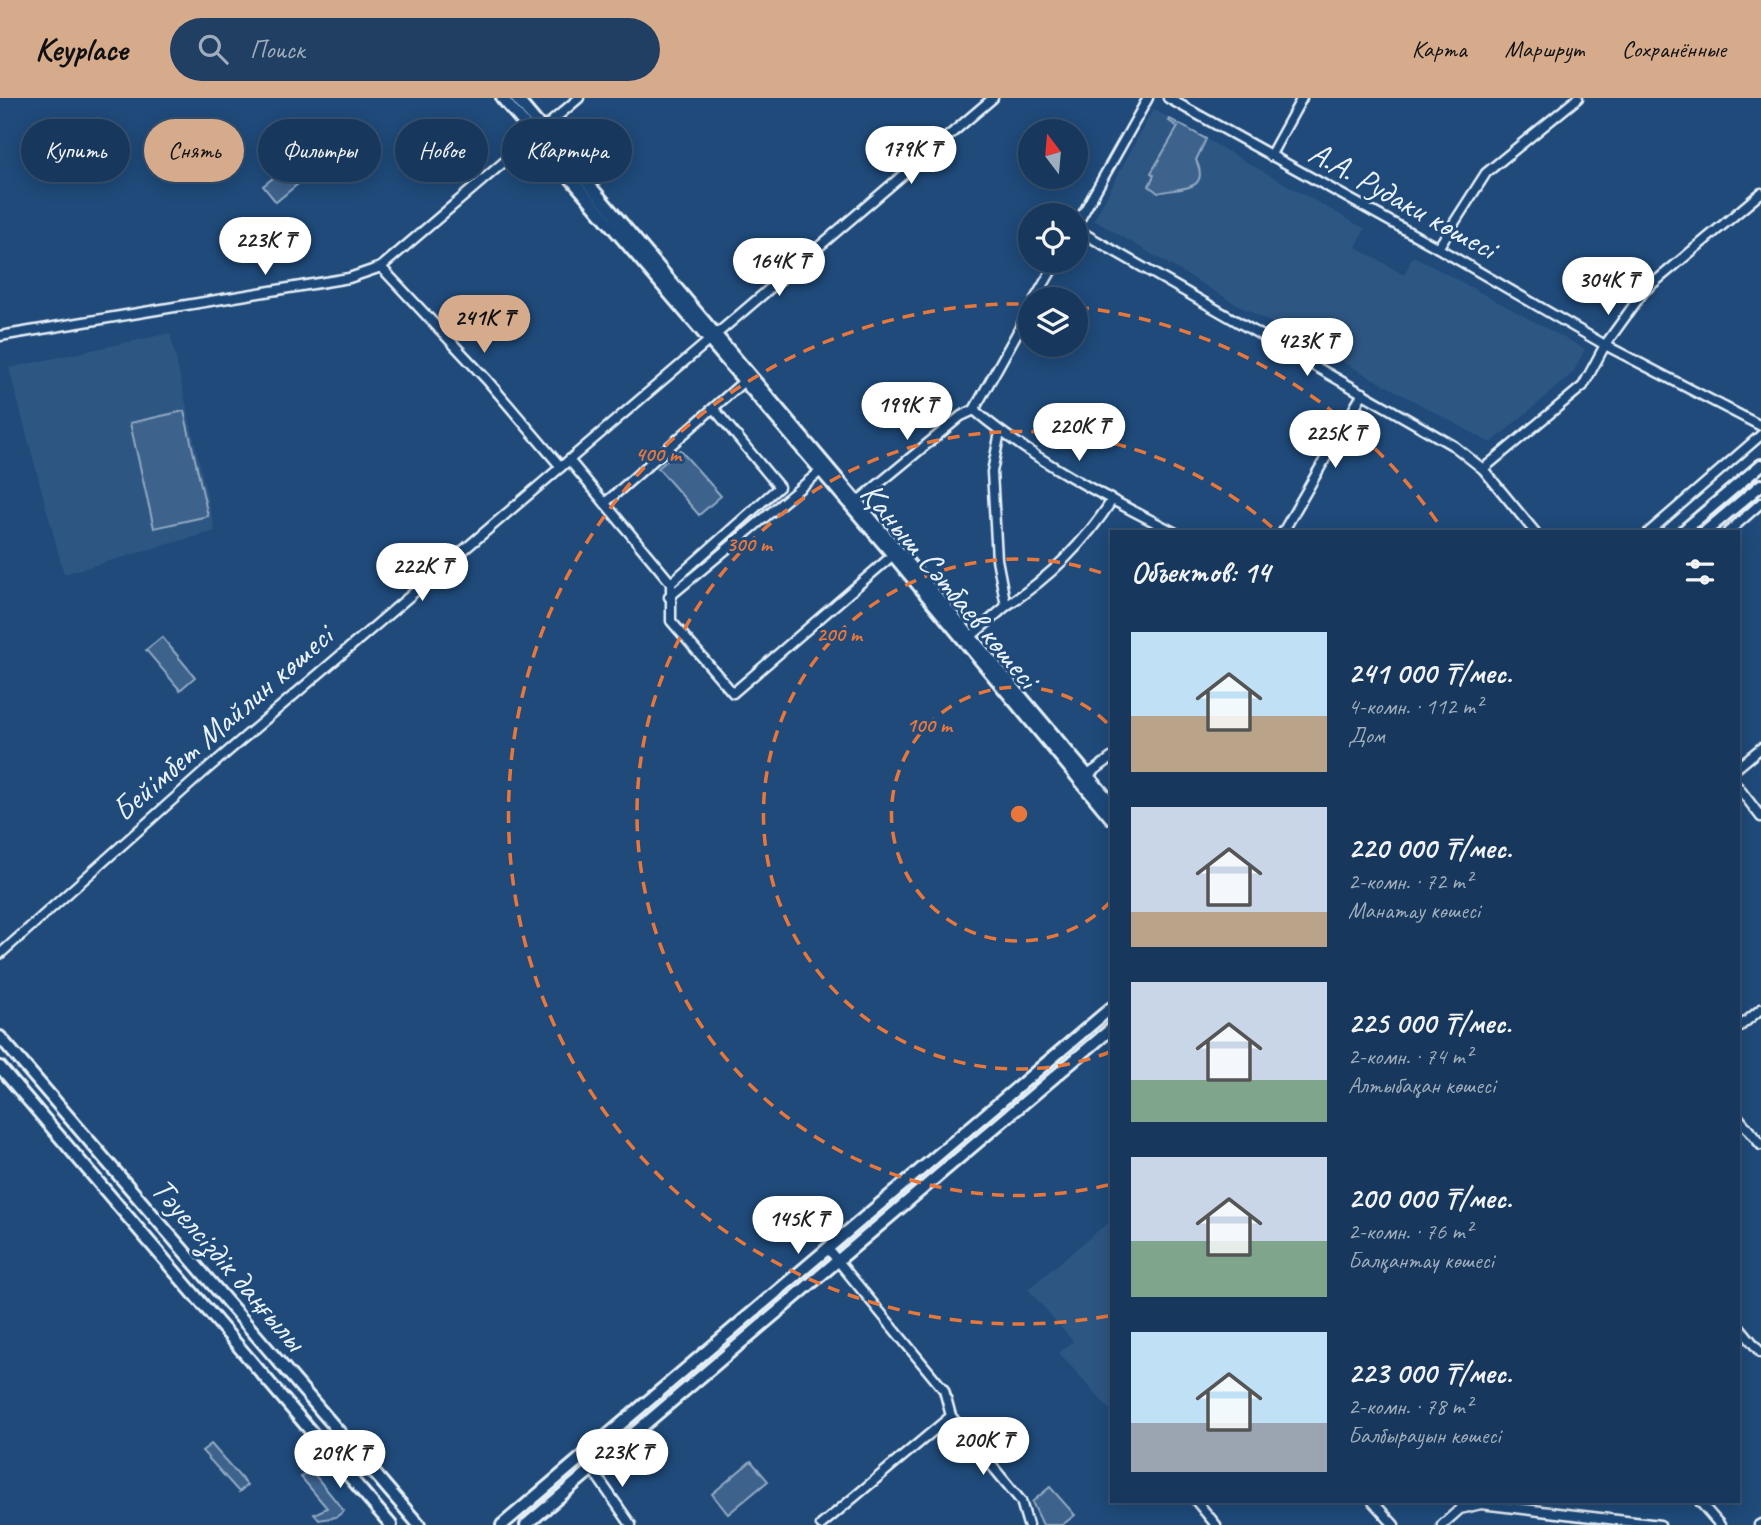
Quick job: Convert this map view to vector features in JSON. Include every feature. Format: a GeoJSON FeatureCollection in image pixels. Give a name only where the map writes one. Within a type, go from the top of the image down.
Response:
{"type":"FeatureCollection","features":[{"type":"Feature","properties":{"kind":"main road","name":"Қаныш Сәтбаев көшесі"},"geometry":{"type":"LineString","coordinates":[[502,98],[524,119]]}},
{"type":"Feature","properties":{"kind":"main road","name":"Қаныш Сәтбаев көшесі"},"geometry":{"type":"LineString","coordinates":[[516,98],[529,119]]}},
{"type":"Feature","properties":{"kind":"main road","name":"Қаныш Сәтбаев көшесі"},"geometry":{"type":"LineString","coordinates":[[580,182],[824,468],[893,555],[1110,802]]}},
{"type":"Feature","properties":{"kind":"main road","name":"Қаныш Сәтбаев көшесі"},"geometry":{"type":"LineString","coordinates":[[711,336],[743,382],[858,501],[1110,817]]}},
{"type":"Feature","properties":{"kind":"main road"},"geometry":{"type":"LineString","coordinates":[[1684,530],[1761,465]]}},
{"type":"Feature","properties":{"kind":"main road"},"geometry":{"type":"LineString","coordinates":[[1707,530],[1761,485]]}},
{"type":"Feature","properties":{"kind":"main road"},"geometry":{"type":"LineString","coordinates":[[502,1525],[1110,1009]]}},
{"type":"Feature","properties":{"kind":"main road"},"geometry":{"type":"LineString","coordinates":[[526,1525],[1110,1031]]}},
{"type":"Feature","properties":{"kind":"main road","name":"Тәуелсіздік даңғылы"},"geometry":{"type":"LineString","coordinates":[[0,1037],[419,1525]]}},
{"type":"Feature","properties":{"kind":"main road","name":"Тәуелсіздік даңғылы"},"geometry":{"type":"LineString","coordinates":[[0,1067],[391,1525]]}},
{"type":"Feature","properties":{"kind":"main road"},"geometry":{"type":"LineString","coordinates":[[116,1204],[132,1191]]}},
{"type":"Feature","properties":{"kind":"street"},"geometry":{"type":"LineString","coordinates":[[554,119],[579,98]]}},
{"type":"Feature","properties":{"kind":"street","name":"Бейімбет Майлин көшесі"},"geometry":{"type":"LineString","coordinates":[[0,954],[213,764],[992,98]]}},
{"type":"Feature","properties":{"kind":"street"},"geometry":{"type":"LineString","coordinates":[[1088,206],[1149,98]]}},
{"type":"Feature","properties":{"kind":"street","name":"А.А. Рудаки көшесі"},"geometry":{"type":"LineString","coordinates":[[1168,98],[1438,248],[1605,345],[1761,426]]}},
{"type":"Feature","properties":{"kind":"street"},"geometry":{"type":"LineString","coordinates":[[1270,156],[1303,98]]}},
{"type":"Feature","properties":{"kind":"street"},"geometry":{"type":"LineString","coordinates":[[1438,248],[1486,173],[1578,98]]}},
{"type":"Feature","properties":{"kind":"street"},"geometry":{"type":"LineString","coordinates":[[0,336],[349,278],[381,267],[502,164]]}},
{"type":"Feature","properties":{"kind":"street"},"geometry":{"type":"LineString","coordinates":[[1483,469],[1583,386],[1605,345],[1644,291],[1761,193]]}},
{"type":"Feature","properties":{"kind":"street"},"geometry":{"type":"LineString","coordinates":[[1088,234],[1454,446],[1483,469],[1533,530]]}},
{"type":"Feature","properties":{"kind":"street"},"geometry":{"type":"LineString","coordinates":[[381,267],[487,380],[561,467]]}},
{"type":"Feature","properties":{"kind":"street"},"geometry":{"type":"LineString","coordinates":[[858,501],[961,416],[974,410],[1018,331]]}},
{"type":"Feature","properties":{"kind":"street"},"geometry":{"type":"LineString","coordinates":[[605,503],[715,410],[743,382]]}},
{"type":"Feature","properties":{"kind":"street"},"geometry":{"type":"LineString","coordinates":[[1284,530],[1363,393]]}},
{"type":"Feature","properties":{"kind":"street"},"geometry":{"type":"LineString","coordinates":[[715,410],[779,487],[671,583],[671,621],[733,693],[893,555]]}},
{"type":"Feature","properties":{"kind":"street"},"geometry":{"type":"LineString","coordinates":[[974,410],[1000,432],[1112,500],[1170,530]]}},
{"type":"Feature","properties":{"kind":"street"},"geometry":{"type":"LineString","coordinates":[[1000,432],[992,472],[997,559],[1006,606]]}},
{"type":"Feature","properties":{"kind":"street"},"geometry":{"type":"LineString","coordinates":[[1651,530],[1761,435]]}},
{"type":"Feature","properties":{"kind":"street"},"geometry":{"type":"LineString","coordinates":[[569,460],[671,583]]}},
{"type":"Feature","properties":{"kind":"street"},"geometry":{"type":"LineString","coordinates":[[669,597],[824,468]]}},
{"type":"Feature","properties":{"kind":"street"},"geometry":{"type":"LineString","coordinates":[[968,639],[1075,550],[1091,533],[1112,500]]}},
{"type":"Feature","properties":{"kind":"street"},"geometry":{"type":"LineString","coordinates":[[1730,530],[1761,503]]}},
{"type":"Feature","properties":{"kind":"street"},"geometry":{"type":"LineString","coordinates":[[1740,765],[1761,748]]}},
{"type":"Feature","properties":{"kind":"street"},"geometry":{"type":"LineString","coordinates":[[1088,775],[1110,759]]}},
{"type":"Feature","properties":{"kind":"street"},"geometry":{"type":"LineString","coordinates":[[1740,790],[1761,817]]}},
{"type":"Feature","properties":{"kind":"street"},"geometry":{"type":"LineString","coordinates":[[1740,1026],[1761,1009]]}},
{"type":"Feature","properties":{"kind":"street"},"geometry":{"type":"LineString","coordinates":[[1740,1119],[1761,1145]]}},
{"type":"Feature","properties":{"kind":"street"},"geometry":{"type":"LineString","coordinates":[[829,1250],[944,1390],[951,1416],[1021,1501],[1027,1525]]}},
{"type":"Feature","properties":{"kind":"street"},"geometry":{"type":"LineString","coordinates":[[1740,1327],[1761,1353]]}},
{"type":"Feature","properties":{"kind":"street"},"geometry":{"type":"LineString","coordinates":[[821,1525],[951,1416]]}},
{"type":"Feature","properties":{"kind":"street"},"geometry":{"type":"LineString","coordinates":[[592,1469],[631,1525]]}},
{"type":"Feature","properties":{"kind":"street"},"geometry":{"type":"LineString","coordinates":[[1198,1503],[1216,1525]]}},
{"type":"Feature","properties":{"kind":"street"},"geometry":{"type":"LineString","coordinates":[[1374,1503],[1394,1525]]}},
{"type":"Feature","properties":{"kind":"street"},"geometry":{"type":"LineString","coordinates":[[1701,1503],[1720,1525]]}},
{"type":"Feature","properties":{"kind":"street"},"geometry":{"type":"LineString","coordinates":[[1442,1525],[1460,1510],[1481,1504],[1660,1525]]}},
{"type":"Feature","properties":{"kind":"shaded area"},"geometry":{"type":"Polygon","coordinates":[[[1153,109],[1365,229],[1356,247],[1404,275],[1413,256],[1585,349],[1573,373],[1491,443],[1231,301],[1094,220],[1153,109]]]}},
{"type":"Feature","properties":{"kind":"shaded area"},"geometry":{"type":"Polygon","coordinates":[[[1170,119],[1206,139],[1196,160],[1200,171],[1195,184],[1158,193],[1149,186],[1154,175],[1151,173],[1178,127],[1169,121],[1170,119]]]}},
{"type":"Feature","properties":{"kind":"shaded area"},"geometry":{"type":"Polygon","coordinates":[[[268,182],[300,182],[276,202],[263,186],[268,182]]]}},
{"type":"Feature","properties":{"kind":"shaded area"},"geometry":{"type":"Polygon","coordinates":[[[170,333],[215,531],[64,574],[9,368],[170,333]]]}},
{"type":"Feature","properties":{"kind":"shaded area"},"geometry":{"type":"Polygon","coordinates":[[[184,411],[208,516],[154,528],[130,423],[184,411]]]}},
{"type":"Feature","properties":{"kind":"shaded area"},"geometry":{"type":"Polygon","coordinates":[[[680,450],[721,496],[699,515],[658,468],[680,450]]]}},
{"type":"Feature","properties":{"kind":"shaded area"},"geometry":{"type":"Polygon","coordinates":[[[162,637],[195,677],[180,690],[146,650],[162,637]]]}},
{"type":"Feature","properties":{"kind":"shaded area"},"geometry":{"type":"Polygon","coordinates":[[[1110,1221],[1110,1410],[1059,1353],[1073,1341],[1028,1289],[1110,1221]]]}},
{"type":"Feature","properties":{"kind":"shaded area"},"geometry":{"type":"Polygon","coordinates":[[[211,1444],[247,1485],[239,1492],[202,1451],[211,1444]]]}},
{"type":"Feature","properties":{"kind":"shaded area"},"geometry":{"type":"Polygon","coordinates":[[[751,1461],[768,1481],[728,1514],[712,1494],[751,1461]]]}},
{"type":"Feature","properties":{"kind":"shaded area"},"geometry":{"type":"Polygon","coordinates":[[[310,1469],[344,1511],[336,1517],[319,1520],[314,1514],[327,1508],[301,1477],[310,1469]]]}},
{"type":"Feature","properties":{"kind":"shaded area"},"geometry":{"type":"Polygon","coordinates":[[[1050,1487],[1075,1515],[1062,1525],[1043,1525],[1032,1502],[1050,1487]]]}}]}
